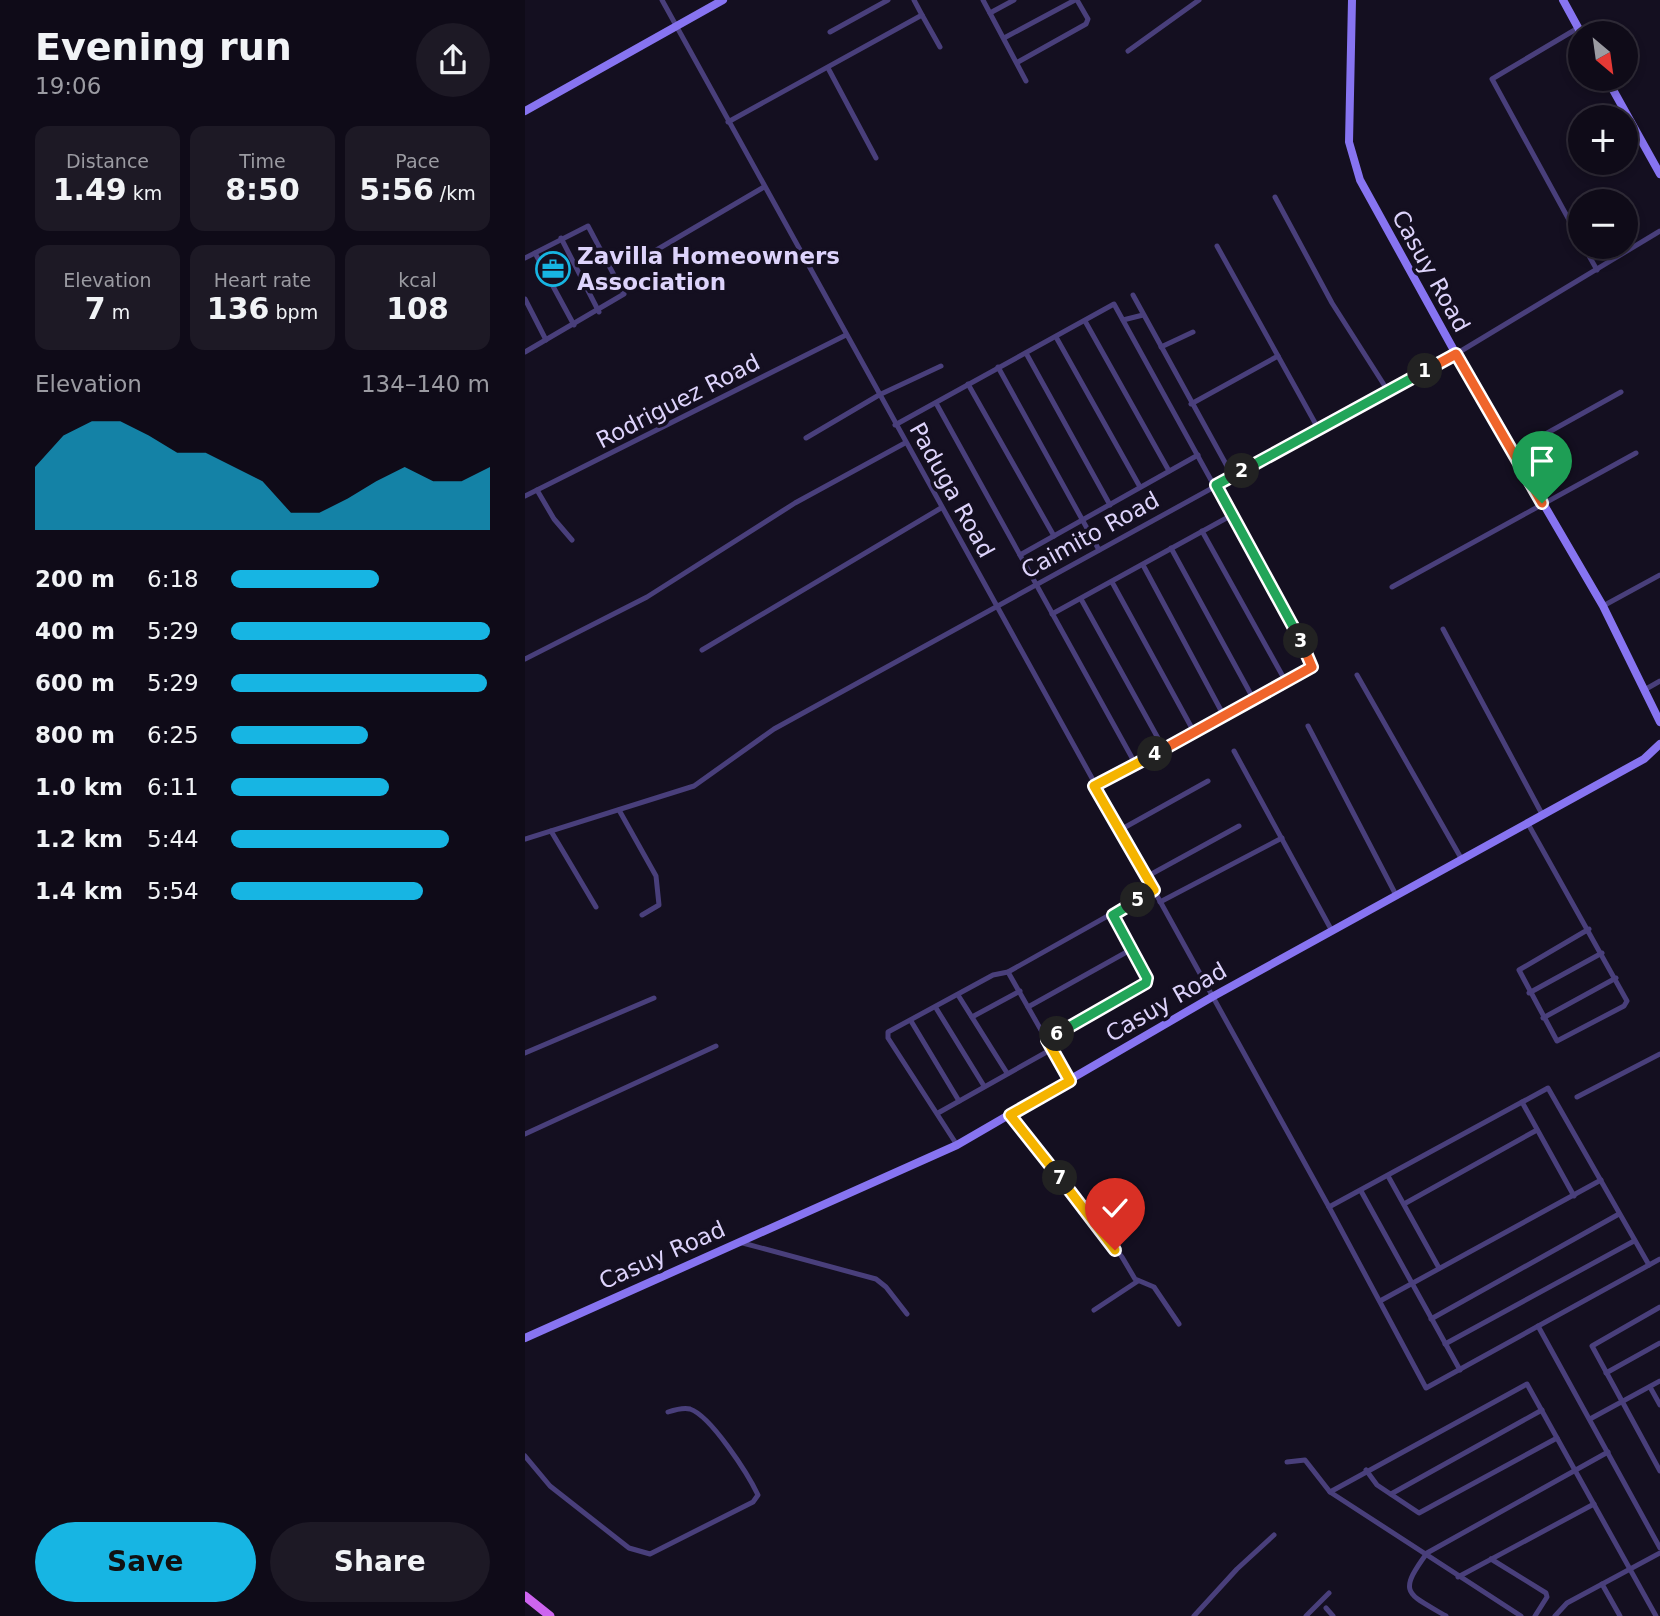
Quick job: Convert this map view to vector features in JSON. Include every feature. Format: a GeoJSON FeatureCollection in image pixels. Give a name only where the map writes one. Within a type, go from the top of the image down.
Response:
{"type":"FeatureCollection","features":[{"type":"Feature","properties":{"kind":"main road"},"geometry":{"type":"LineString","coordinates":[[525,1596],[550,1616]]}},
{"type":"Feature","properties":{"kind":"street","name":"Paduga Road"},"geometry":{"type":"LineString","coordinates":[[662,0],[1329,1207],[1426,1388],[1459,1370]]}},
{"type":"Feature","properties":{"kind":"street"},"geometry":{"type":"LineString","coordinates":[[525,111],[723,0]]}},
{"type":"Feature","properties":{"kind":"street"},"geometry":{"type":"LineString","coordinates":[[830,33],[888,0]]}},
{"type":"Feature","properties":{"kind":"street"},"geometry":{"type":"LineString","coordinates":[[914,0],[940,47]]}},
{"type":"Feature","properties":{"kind":"street"},"geometry":{"type":"LineString","coordinates":[[983,0],[1026,81]]}},
{"type":"Feature","properties":{"kind":"street"},"geometry":{"type":"LineString","coordinates":[[990,13],[1014,0]]}},
{"type":"Feature","properties":{"kind":"street"},"geometry":{"type":"LineString","coordinates":[[1004,38],[1076,0],[1088,19],[1086,24],[1018,62]]}},
{"type":"Feature","properties":{"kind":"street"},"geometry":{"type":"LineString","coordinates":[[1128,51],[1199,0]]}},
{"type":"Feature","properties":{"kind":"street","name":"Casuy Road"},"geometry":{"type":"LineString","coordinates":[[1352,0],[1348,107],[1349,142],[1355,167],[1387,233],[1603,606],[1660,722]]}},
{"type":"Feature","properties":{"kind":"street"},"geometry":{"type":"LineString","coordinates":[[1563,0],[1575,21]]}},
{"type":"Feature","properties":{"kind":"street"},"geometry":{"type":"LineString","coordinates":[[728,122],[922,15]]}},
{"type":"Feature","properties":{"kind":"street"},"geometry":{"type":"LineString","coordinates":[[1568,38],[1492,79],[1568,218]]}},
{"type":"Feature","properties":{"kind":"street"},"geometry":{"type":"LineString","coordinates":[[828,68],[876,158]]}},
{"type":"Feature","properties":{"kind":"street"},"geometry":{"type":"LineString","coordinates":[[1614,91],[1660,174]]}},
{"type":"Feature","properties":{"kind":"street"},"geometry":{"type":"LineString","coordinates":[[653,253],[764,187]]}},
{"type":"Feature","properties":{"kind":"street"},"geometry":{"type":"LineString","coordinates":[[1275,197],[1339,314],[1388,391]]}},
{"type":"Feature","properties":{"kind":"street"},"geometry":{"type":"LineString","coordinates":[[525,258],[588,226],[624,292],[621,299],[525,352]]}},
{"type":"Feature","properties":{"kind":"street","name":"Caimito Road"},"geometry":{"type":"LineString","coordinates":[[525,839],[700,783],[774,729],[1456,354],[1660,232]]}},
{"type":"Feature","properties":{"kind":"street"},"geometry":{"type":"LineString","coordinates":[[561,238],[599,312]]}},
{"type":"Feature","properties":{"kind":"street"},"geometry":{"type":"LineString","coordinates":[[1217,246],[1319,430]]}},
{"type":"Feature","properties":{"kind":"street"},"geometry":{"type":"LineString","coordinates":[[535,253],[574,325]]}},
{"type":"Feature","properties":{"kind":"street"},"geometry":{"type":"LineString","coordinates":[[1591,259],[1597,270]]}},
{"type":"Feature","properties":{"kind":"street"},"geometry":{"type":"LineString","coordinates":[[1133,295],[1233,477]]}},
{"type":"Feature","properties":{"kind":"street"},"geometry":{"type":"LineString","coordinates":[[525,299],[546,340]]}},
{"type":"Feature","properties":{"kind":"street"},"geometry":{"type":"LineString","coordinates":[[895,425],[1114,304],[1216,485],[1313,662],[1311,668],[1094,786]]}},
{"type":"Feature","properties":{"kind":"street"},"geometry":{"type":"LineString","coordinates":[[1123,320],[1143,315]]}},
{"type":"Feature","properties":{"kind":"street"},"geometry":{"type":"LineString","coordinates":[[1085,321],[1168,471]]}},
{"type":"Feature","properties":{"kind":"street"},"geometry":{"type":"LineString","coordinates":[[1161,348],[1193,332]]}},
{"type":"Feature","properties":{"kind":"street","name":"Rodriguez Road"},"geometry":{"type":"LineString","coordinates":[[525,496],[846,335]]}},
{"type":"Feature","properties":{"kind":"street"},"geometry":{"type":"LineString","coordinates":[[1056,337],[1140,487]]}},
{"type":"Feature","properties":{"kind":"street"},"geometry":{"type":"LineString","coordinates":[[1026,353],[1110,505]]}},
{"type":"Feature","properties":{"kind":"street"},"geometry":{"type":"LineString","coordinates":[[1191,404],[1278,356]]}},
{"type":"Feature","properties":{"kind":"street"},"geometry":{"type":"LineString","coordinates":[[806,438],[879,395],[941,366]]}},
{"type":"Feature","properties":{"kind":"street"},"geometry":{"type":"LineString","coordinates":[[998,368],[1099,550]]}},
{"type":"Feature","properties":{"kind":"street"},"geometry":{"type":"LineString","coordinates":[[968,384],[1054,536]]}},
{"type":"Feature","properties":{"kind":"street"},"geometry":{"type":"LineString","coordinates":[[1513,452],[1621,392]]}},
{"type":"Feature","properties":{"kind":"street"},"geometry":{"type":"LineString","coordinates":[[936,403],[1136,765]]}},
{"type":"Feature","properties":{"kind":"street"},"geometry":{"type":"LineString","coordinates":[[525,659],[646,597],[796,503],[905,443]]}},
{"type":"Feature","properties":{"kind":"street"},"geometry":{"type":"LineString","coordinates":[[1392,587],[1636,453]]}},
{"type":"Feature","properties":{"kind":"street"},"geometry":{"type":"LineString","coordinates":[[1020,555],[1198,455]]}},
{"type":"Feature","properties":{"kind":"street"},"geometry":{"type":"LineString","coordinates":[[537,490],[554,519],[572,540]]}},
{"type":"Feature","properties":{"kind":"street"},"geometry":{"type":"LineString","coordinates":[[702,650],[941,508]]}},
{"type":"Feature","properties":{"kind":"street"},"geometry":{"type":"LineString","coordinates":[[1052,614],[1232,515]]}},
{"type":"Feature","properties":{"kind":"street"},"geometry":{"type":"LineString","coordinates":[[1202,531],[1286,682]]}},
{"type":"Feature","properties":{"kind":"street"},"geometry":{"type":"LineString","coordinates":[[1171,548],[1254,700]]}},
{"type":"Feature","properties":{"kind":"street"},"geometry":{"type":"LineString","coordinates":[[1143,565],[1224,716]]}},
{"type":"Feature","properties":{"kind":"street"},"geometry":{"type":"LineString","coordinates":[[1603,606],[1660,575]]}},
{"type":"Feature","properties":{"kind":"street"},"geometry":{"type":"LineString","coordinates":[[1112,582],[1194,732]]}},
{"type":"Feature","properties":{"kind":"street"},"geometry":{"type":"LineString","coordinates":[[1081,599],[1164,749]]}},
{"type":"Feature","properties":{"kind":"street"},"geometry":{"type":"LineString","coordinates":[[1443,629],[1542,814]]}},
{"type":"Feature","properties":{"kind":"street"},"geometry":{"type":"LineString","coordinates":[[1357,675],[1461,858]]}},
{"type":"Feature","properties":{"kind":"street"},"geometry":{"type":"LineString","coordinates":[[1646,689],[1660,681]]}},
{"type":"Feature","properties":{"kind":"street"},"geometry":{"type":"LineString","coordinates":[[1308,726],[1396,895]]}},
{"type":"Feature","properties":{"kind":"street","name":"Casuy Road"},"geometry":{"type":"LineString","coordinates":[[525,1338],[957,1145],[1212,997],[1644,759],[1660,744]]}},
{"type":"Feature","properties":{"kind":"street"},"geometry":{"type":"LineString","coordinates":[[1234,751],[1332,931]]}},
{"type":"Feature","properties":{"kind":"street"},"geometry":{"type":"LineString","coordinates":[[1120,830],[1208,781]]}},
{"type":"Feature","properties":{"kind":"street"},"geometry":{"type":"LineString","coordinates":[[619,810],[657,880],[659,905],[642,915]]}},
{"type":"Feature","properties":{"kind":"street"},"geometry":{"type":"LineString","coordinates":[[1527,822],[1589,929],[1616,978],[1626,1004],[1563,1041],[1554,1039],[1519,973],[1520,967],[1589,929]]}},
{"type":"Feature","properties":{"kind":"street"},"geometry":{"type":"LineString","coordinates":[[1146,877],[1239,826]]}},
{"type":"Feature","properties":{"kind":"street"},"geometry":{"type":"LineString","coordinates":[[551,831],[596,907]]}},
{"type":"Feature","properties":{"kind":"street"},"geometry":{"type":"LineString","coordinates":[[1160,902],[1282,838]]}},
{"type":"Feature","properties":{"kind":"street"},"geometry":{"type":"LineString","coordinates":[[957,1145],[887,1036],[888,1032],[993,975],[1008,972],[1154,890]]}},
{"type":"Feature","properties":{"kind":"street"},"geometry":{"type":"LineString","coordinates":[[1047,1040],[1146,983],[1147,978],[1113,915]]}},
{"type":"Feature","properties":{"kind":"street"},"geometry":{"type":"LineString","coordinates":[[1028,1007],[1132,949]]}},
{"type":"Feature","properties":{"kind":"street"},"geometry":{"type":"LineString","coordinates":[[1529,993],[1602,953]]}},
{"type":"Feature","properties":{"kind":"street"},"geometry":{"type":"LineString","coordinates":[[1008,972],[1070,1081]]}},
{"type":"Feature","properties":{"kind":"street"},"geometry":{"type":"LineString","coordinates":[[1543,1018],[1616,978]]}},
{"type":"Feature","properties":{"kind":"street"},"geometry":{"type":"LineString","coordinates":[[972,1017],[1020,991]]}},
{"type":"Feature","properties":{"kind":"street"},"geometry":{"type":"LineString","coordinates":[[958,995],[1007,1073]]}},
{"type":"Feature","properties":{"kind":"street"},"geometry":{"type":"LineString","coordinates":[[525,1053],[655,998]]}},
{"type":"Feature","properties":{"kind":"street"},"geometry":{"type":"LineString","coordinates":[[936,1007],[984,1086]]}},
{"type":"Feature","properties":{"kind":"street"},"geometry":{"type":"LineString","coordinates":[[911,1021],[959,1101]]}},
{"type":"Feature","properties":{"kind":"street"},"geometry":{"type":"LineString","coordinates":[[525,1135],[716,1045]]}},
{"type":"Feature","properties":{"kind":"street"},"geometry":{"type":"LineString","coordinates":[[938,1113],[1052,1049]]}},
{"type":"Feature","properties":{"kind":"street"},"geometry":{"type":"LineString","coordinates":[[1577,1097],[1660,1054]]}},
{"type":"Feature","properties":{"kind":"street"},"geometry":{"type":"LineString","coordinates":[[1329,1207],[1546,1089],[1552,1090],[1649,1265]]}},
{"type":"Feature","properties":{"kind":"street"},"geometry":{"type":"LineString","coordinates":[[1522,1102],[1574,1196]]}},
{"type":"Feature","properties":{"kind":"street"},"geometry":{"type":"LineString","coordinates":[[1010,1115],[1138,1281],[1154,1287],[1179,1324]]}},
{"type":"Feature","properties":{"kind":"street"},"geometry":{"type":"LineString","coordinates":[[1404,1204],[1537,1130]]}},
{"type":"Feature","properties":{"kind":"street"},"geometry":{"type":"LineString","coordinates":[[1388,1176],[1439,1268]]}},
{"type":"Feature","properties":{"kind":"street"},"geometry":{"type":"LineString","coordinates":[[1380,1301],[1601,1181]]}},
{"type":"Feature","properties":{"kind":"street"},"geometry":{"type":"LineString","coordinates":[[1361,1191],[1459,1370],[1660,1259]]}},
{"type":"Feature","properties":{"kind":"street"},"geometry":{"type":"LineString","coordinates":[[1431,1319],[1619,1214]]}},
{"type":"Feature","properties":{"kind":"street"},"geometry":{"type":"LineString","coordinates":[[1445,1344],[1634,1241]]}},
{"type":"Feature","properties":{"kind":"street"},"geometry":{"type":"LineString","coordinates":[[739,1242],[876,1279],[886,1286],[907,1314]]}},
{"type":"Feature","properties":{"kind":"street"},"geometry":{"type":"LineString","coordinates":[[1094,1310],[1138,1281]]}},
{"type":"Feature","properties":{"kind":"street"},"geometry":{"type":"LineString","coordinates":[[1660,1307],[1593,1345],[1660,1471]]}},
{"type":"Feature","properties":{"kind":"street"},"geometry":{"type":"LineString","coordinates":[[1538,1326],[1660,1550],[1563,1606],[1555,1616]]}},
{"type":"Feature","properties":{"kind":"street"},"geometry":{"type":"LineString","coordinates":[[1606,1373],[1660,1343]]}},
{"type":"Feature","properties":{"kind":"street"},"geometry":{"type":"LineString","coordinates":[[1590,1419],[1660,1381]]}},
{"type":"Feature","properties":{"kind":"street"},"geometry":{"type":"LineString","coordinates":[[1330,1492],[1522,1384],[1528,1385],[1656,1616]]}},
{"type":"Feature","properties":{"kind":"street"},"geometry":{"type":"LineString","coordinates":[[1650,1387],[1660,1405]]}},
{"type":"Feature","properties":{"kind":"street"},"geometry":{"type":"LineString","coordinates":[[525,1456],[550,1486],[629,1548],[650,1554],[753,1502],[758,1495],[733,1452],[694,1411],[684,1408],[668,1412]]}},
{"type":"Feature","properties":{"kind":"street"},"geometry":{"type":"LineString","coordinates":[[1391,1494],[1542,1410]]}},
{"type":"Feature","properties":{"kind":"street"},"geometry":{"type":"LineString","coordinates":[[1366,1470],[1377,1485],[1415,1511],[1422,1512],[1557,1438]]}},
{"type":"Feature","properties":{"kind":"street"},"geometry":{"type":"LineString","coordinates":[[1446,1616],[1417,1599],[1408,1589],[1408,1581],[1424,1556],[1608,1452]]}},
{"type":"Feature","properties":{"kind":"street"},"geometry":{"type":"LineString","coordinates":[[1287,1462],[1305,1460],[1330,1492],[1424,1556],[1521,1616]]}},
{"type":"Feature","properties":{"kind":"street"},"geometry":{"type":"LineString","coordinates":[[1458,1577],[1594,1504]]}},
{"type":"Feature","properties":{"kind":"street"},"geometry":{"type":"LineString","coordinates":[[1194,1616],[1237,1569],[1274,1535]]}},
{"type":"Feature","properties":{"kind":"street"},"geometry":{"type":"LineString","coordinates":[[1491,1559],[1546,1593],[1547,1597],[1535,1616]]}},
{"type":"Feature","properties":{"kind":"street"},"geometry":{"type":"LineString","coordinates":[[1602,1584],[1617,1615]]}},
{"type":"Feature","properties":{"kind":"street"},"geometry":{"type":"LineString","coordinates":[[1306,1616],[1329,1593]]}},
{"type":"Feature","properties":{"kind":"street"},"geometry":{"type":"LineString","coordinates":[[1326,1608],[1333,1616]]}},
{"type":"Feature","properties":{"kind":"place","name":"Zavilla Homeowners Association"},"geometry":{"type":"Point","coordinates":[553,269]}},
{"type":"Feature","properties":{"kind":"route"},"geometry":{"type":"LineString","coordinates":[[1115,1250],[1010,1115],[1070,1081],[1047,1040],[1147,982],[1113,915],[1154,890],[1094,786],[1313,665],[1216,485],[1456,354],[1542,503]]}}]}
